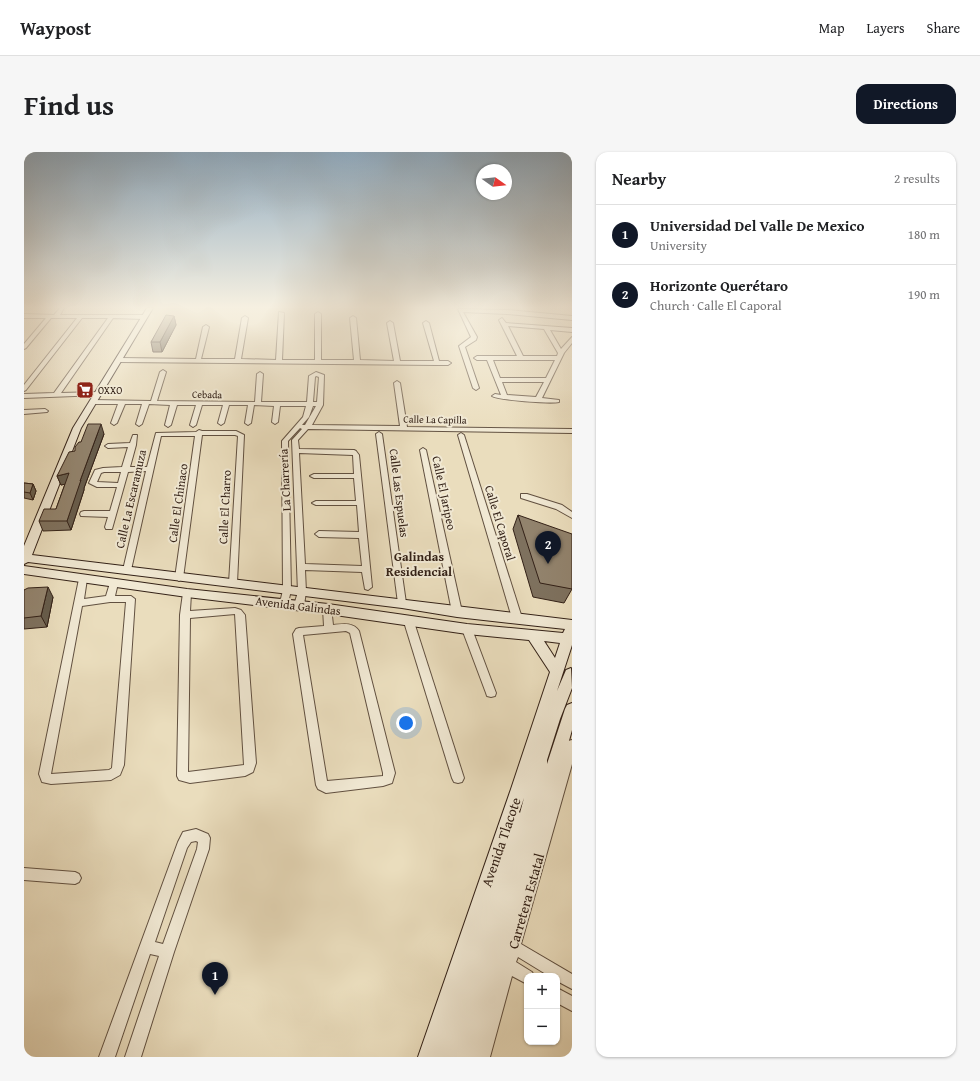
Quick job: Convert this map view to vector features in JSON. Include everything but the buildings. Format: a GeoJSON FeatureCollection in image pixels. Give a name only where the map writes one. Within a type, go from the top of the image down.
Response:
{"type":"FeatureCollection","features":[{"type":"Feature","properties":{"kind":"main road"},"geometry":{"type":"LineString","coordinates":[[24,559],[77,428],[125,350]]}},
{"type":"Feature","properties":{"kind":"main road","name":"Avenida Galindas"},"geometry":{"type":"LineString","coordinates":[[24,559],[127,570],[179,578],[233,583],[402,603],[457,612],[517,618],[571,632]]}},
{"type":"Feature","properties":{"kind":"main road","name":"Avenida Galindas"},"geometry":{"type":"LineString","coordinates":[[24,570],[187,593],[328,608],[409,622],[467,629],[533,635],[571,632]]}},
{"type":"Feature","properties":{"kind":"main road","name":"Avenida Tlacote"},"geometry":{"type":"LineString","coordinates":[[457,1057],[520,849],[540,760],[553,719],[564,673],[571,632]]}},
{"type":"Feature","properties":{"kind":"main road"},"geometry":{"type":"LineString","coordinates":[[533,635],[564,673]]}},
{"type":"Feature","properties":{"kind":"main road","name":"Avenida Tlacote"},"geometry":{"type":"LineString","coordinates":[[428,1057],[517,796],[564,673]]}},
{"type":"Feature","properties":{"kind":"main road"},"geometry":{"type":"LineString","coordinates":[[470,1057],[556,758],[572,709]]}},
{"type":"Feature","properties":{"kind":"main road"},"geometry":{"type":"LineString","coordinates":[[444,1057],[485,919],[540,760]]}},
{"type":"Feature","properties":{"kind":"street"},"geometry":{"type":"LineString","coordinates":[[24,389],[54,350]]}},
{"type":"Feature","properties":{"kind":"street"},"geometry":{"type":"LineString","coordinates":[[57,394],[88,350]]}},
{"type":"Feature","properties":{"kind":"street"},"geometry":{"type":"LineString","coordinates":[[198,360],[200,350]]}},
{"type":"Feature","properties":{"kind":"street"},"geometry":{"type":"LineString","coordinates":[[238,361],[240,350]]}},
{"type":"Feature","properties":{"kind":"street"},"geometry":{"type":"LineString","coordinates":[[279,350],[279,361]]}},
{"type":"Feature","properties":{"kind":"street"},"geometry":{"type":"LineString","coordinates":[[318,350],[318,361]]}},
{"type":"Feature","properties":{"kind":"street"},"geometry":{"type":"LineString","coordinates":[[356,350],[357,362]]}},
{"type":"Feature","properties":{"kind":"street"},"geometry":{"type":"LineString","coordinates":[[395,350],[397,362]]}},
{"type":"Feature","properties":{"kind":"street"},"geometry":{"type":"LineString","coordinates":[[433,350],[437,363]]}},
{"type":"Feature","properties":{"kind":"street"},"geometry":{"type":"LineString","coordinates":[[463,350],[476,388]]}},
{"type":"Feature","properties":{"kind":"street"},"geometry":{"type":"LineString","coordinates":[[518,350],[522,358]]}},
{"type":"Feature","properties":{"kind":"street"},"geometry":{"type":"LineString","coordinates":[[558,350],[560,355]]}},
{"type":"Feature","properties":{"kind":"street"},"geometry":{"type":"LineString","coordinates":[[538,400],[564,350]]}},
{"type":"Feature","properties":{"kind":"street"},"geometry":{"type":"LineString","coordinates":[[477,358],[522,358],[560,355]]}},
{"type":"Feature","properties":{"kind":"street"},"geometry":{"type":"LineString","coordinates":[[489,358],[505,397]]}},
{"type":"Feature","properties":{"kind":"street"},"geometry":{"type":"LineString","coordinates":[[120,360],[448,363]]}},
{"type":"Feature","properties":{"kind":"street"},"geometry":{"type":"LineString","coordinates":[[139,424],[163,372]]}},
{"type":"Feature","properties":{"kind":"street"},"geometry":{"type":"LineString","coordinates":[[248,423],[254,404],[260,374]]}},
{"type":"Feature","properties":{"kind":"street","name":"La Charrería"},"geometry":{"type":"LineString","coordinates":[[299,605],[302,592],[296,438],[302,427],[320,405],[322,376],[316,374],[312,376],[310,404]]}},
{"type":"Feature","properties":{"kind":"street"},"geometry":{"type":"LineString","coordinates":[[498,380],[547,380]]}},
{"type":"Feature","properties":{"kind":"street"},"geometry":{"type":"LineString","coordinates":[[397,383],[404,429]]}},
{"type":"Feature","properties":{"kind":"street"},"geometry":{"type":"LineString","coordinates":[[24,396],[98,394]]}},
{"type":"Feature","properties":{"kind":"street"},"geometry":{"type":"LineString","coordinates":[[495,396],[557,401]]}},
{"type":"Feature","properties":{"kind":"street","name":"Cebada"},"geometry":{"type":"LineString","coordinates":[[93,402],[122,404],[174,403],[320,405]]}},
{"type":"Feature","properties":{"kind":"street"},"geometry":{"type":"LineString","coordinates":[[168,425],[174,403]]}},
{"type":"Feature","properties":{"kind":"street"},"geometry":{"type":"LineString","coordinates":[[114,423],[122,404]]}},
{"type":"Feature","properties":{"kind":"street"},"geometry":{"type":"LineString","coordinates":[[193,424],[199,404]]}},
{"type":"Feature","properties":{"kind":"street"},"geometry":{"type":"LineString","coordinates":[[221,423],[226,404]]}},
{"type":"Feature","properties":{"kind":"street"},"geometry":{"type":"LineString","coordinates":[[275,422],[277,404]]}},
{"type":"Feature","properties":{"kind":"street"},"geometry":{"type":"LineString","coordinates":[[284,603],[287,590],[285,441],[302,427],[310,404]]}},
{"type":"Feature","properties":{"kind":"street"},"geometry":{"type":"LineString","coordinates":[[24,412],[45,411]]}},
{"type":"Feature","properties":{"kind":"street","name":"Calle La Capilla"},"geometry":{"type":"LineString","coordinates":[[302,427],[572,431]]}},
{"type":"Feature","properties":{"kind":"street","name":"Calle El Charro"},"geometry":{"type":"LineString","coordinates":[[199,432],[239,433],[241,435],[233,583]]}},
{"type":"Feature","properties":{"kind":"street","name":"Calle La Escaramuza"},"geometry":{"type":"LineString","coordinates":[[127,570],[158,434],[199,432]]}},
{"type":"Feature","properties":{"kind":"street","name":"Calle El Chinaco"},"geometry":{"type":"LineString","coordinates":[[179,578],[199,432]]}},
{"type":"Feature","properties":{"kind":"street","name":"Calle Las Espuelas"},"geometry":{"type":"LineString","coordinates":[[379,434],[402,603]]}},
{"type":"Feature","properties":{"kind":"street","name":"Calle El Caporal"},"geometry":{"type":"LineString","coordinates":[[461,435],[517,618]]}},
{"type":"Feature","properties":{"kind":"street"},"geometry":{"type":"LineString","coordinates":[[109,527],[135,436]]}},
{"type":"Feature","properties":{"kind":"street"},"geometry":{"type":"LineString","coordinates":[[108,446],[133,445]]}},
{"type":"Feature","properties":{"kind":"street","name":"Calle El Jaripeo"},"geometry":{"type":"LineString","coordinates":[[423,450],[457,612]]}},
{"type":"Feature","properties":{"kind":"street"},"geometry":{"type":"LineString","coordinates":[[297,451],[354,452],[356,455],[362,535],[368,587]]}},
{"type":"Feature","properties":{"kind":"street"},"geometry":{"type":"LineString","coordinates":[[121,485],[94,484],[99,471],[150,469]]}},
{"type":"Feature","properties":{"kind":"street"},"geometry":{"type":"LineString","coordinates":[[314,476],[357,476]]}},
{"type":"Feature","properties":{"kind":"street"},"geometry":{"type":"LineString","coordinates":[[524,496],[559,507],[572,515]]}},
{"type":"Feature","properties":{"kind":"street"},"geometry":{"type":"LineString","coordinates":[[316,503],[360,503]]}},
{"type":"Feature","properties":{"kind":"street"},"geometry":{"type":"LineString","coordinates":[[84,514],[113,514]]}},
{"type":"Feature","properties":{"kind":"street"},"geometry":{"type":"LineString","coordinates":[[319,534],[362,535]]}},
{"type":"Feature","properties":{"kind":"street"},"geometry":{"type":"LineString","coordinates":[[301,567],[366,569]]}},
{"type":"Feature","properties":{"kind":"street"},"geometry":{"type":"LineString","coordinates":[[78,603],[126,598],[131,599],[132,603],[118,765],[116,771],[111,775],[51,779],[46,778],[45,774],[78,603],[83,579]]}},
{"type":"Feature","properties":{"kind":"street"},"geometry":{"type":"LineString","coordinates":[[110,599],[114,583]]}},
{"type":"Feature","properties":{"kind":"street"},"geometry":{"type":"LineString","coordinates":[[185,615],[235,611],[240,615],[250,763],[249,768],[245,771],[190,778],[183,776],[185,615],[187,593]]}},
{"type":"Feature","properties":{"kind":"street"},"geometry":{"type":"LineString","coordinates":[[220,612],[222,597]]}},
{"type":"Feature","properties":{"kind":"street"},"geometry":{"type":"LineString","coordinates":[[328,608],[329,629]]}},
{"type":"Feature","properties":{"kind":"street"},"geometry":{"type":"LineString","coordinates":[[409,622],[458,778]]}},
{"type":"Feature","properties":{"kind":"street"},"geometry":{"type":"LineString","coordinates":[[348,627],[354,631],[389,773],[388,779],[383,781],[332,788],[322,785],[298,634],[299,632],[329,629],[348,627]]}},
{"type":"Feature","properties":{"kind":"street"},"geometry":{"type":"LineString","coordinates":[[467,629],[491,693]]}},
{"type":"Feature","properties":{"kind":"street","name":"Carretera Estatal"},"geometry":{"type":"LineString","coordinates":[[482,1057],[572,745]]}},
{"type":"Feature","properties":{"kind":"street"},"geometry":{"type":"LineString","coordinates":[[107,1057],[182,846],[187,836],[196,835],[204,838],[203,849],[132,1057]]}},
{"type":"Feature","properties":{"kind":"street"},"geometry":{"type":"LineString","coordinates":[[24,874],[75,878]]}},
{"type":"Feature","properties":{"kind":"street"},"geometry":{"type":"LineString","coordinates":[[146,946],[167,952]]}},
{"type":"Feature","properties":{"kind":"street"},"geometry":{"type":"LineString","coordinates":[[513,947],[572,982]]}},
{"type":"Feature","properties":{"kind":"street"},"geometry":{"type":"LineString","coordinates":[[508,965],[524,975]]}},
{"type":"Feature","properties":{"kind":"street"},"geometry":{"type":"LineString","coordinates":[[560,997],[572,1004]]}},
{"type":"Feature","properties":{"kind":"place","name":"OXXO"},"geometry":{"type":"Point","coordinates":[85,390]}},
{"type":"Feature","properties":{"kind":"place","name":"Horizonte Querétaro"},"geometry":{"type":"Point","coordinates":[548,564]}},
{"type":"Feature","properties":{"kind":"place","name":"Universidad Del Valle De Mexico"},"geometry":{"type":"Point","coordinates":[215,995]}},
{"type":"Feature","properties":{"kind":"district","name":"Galindas Residencial"},"geometry":{"type":"Point","coordinates":[419,564]}}]}
